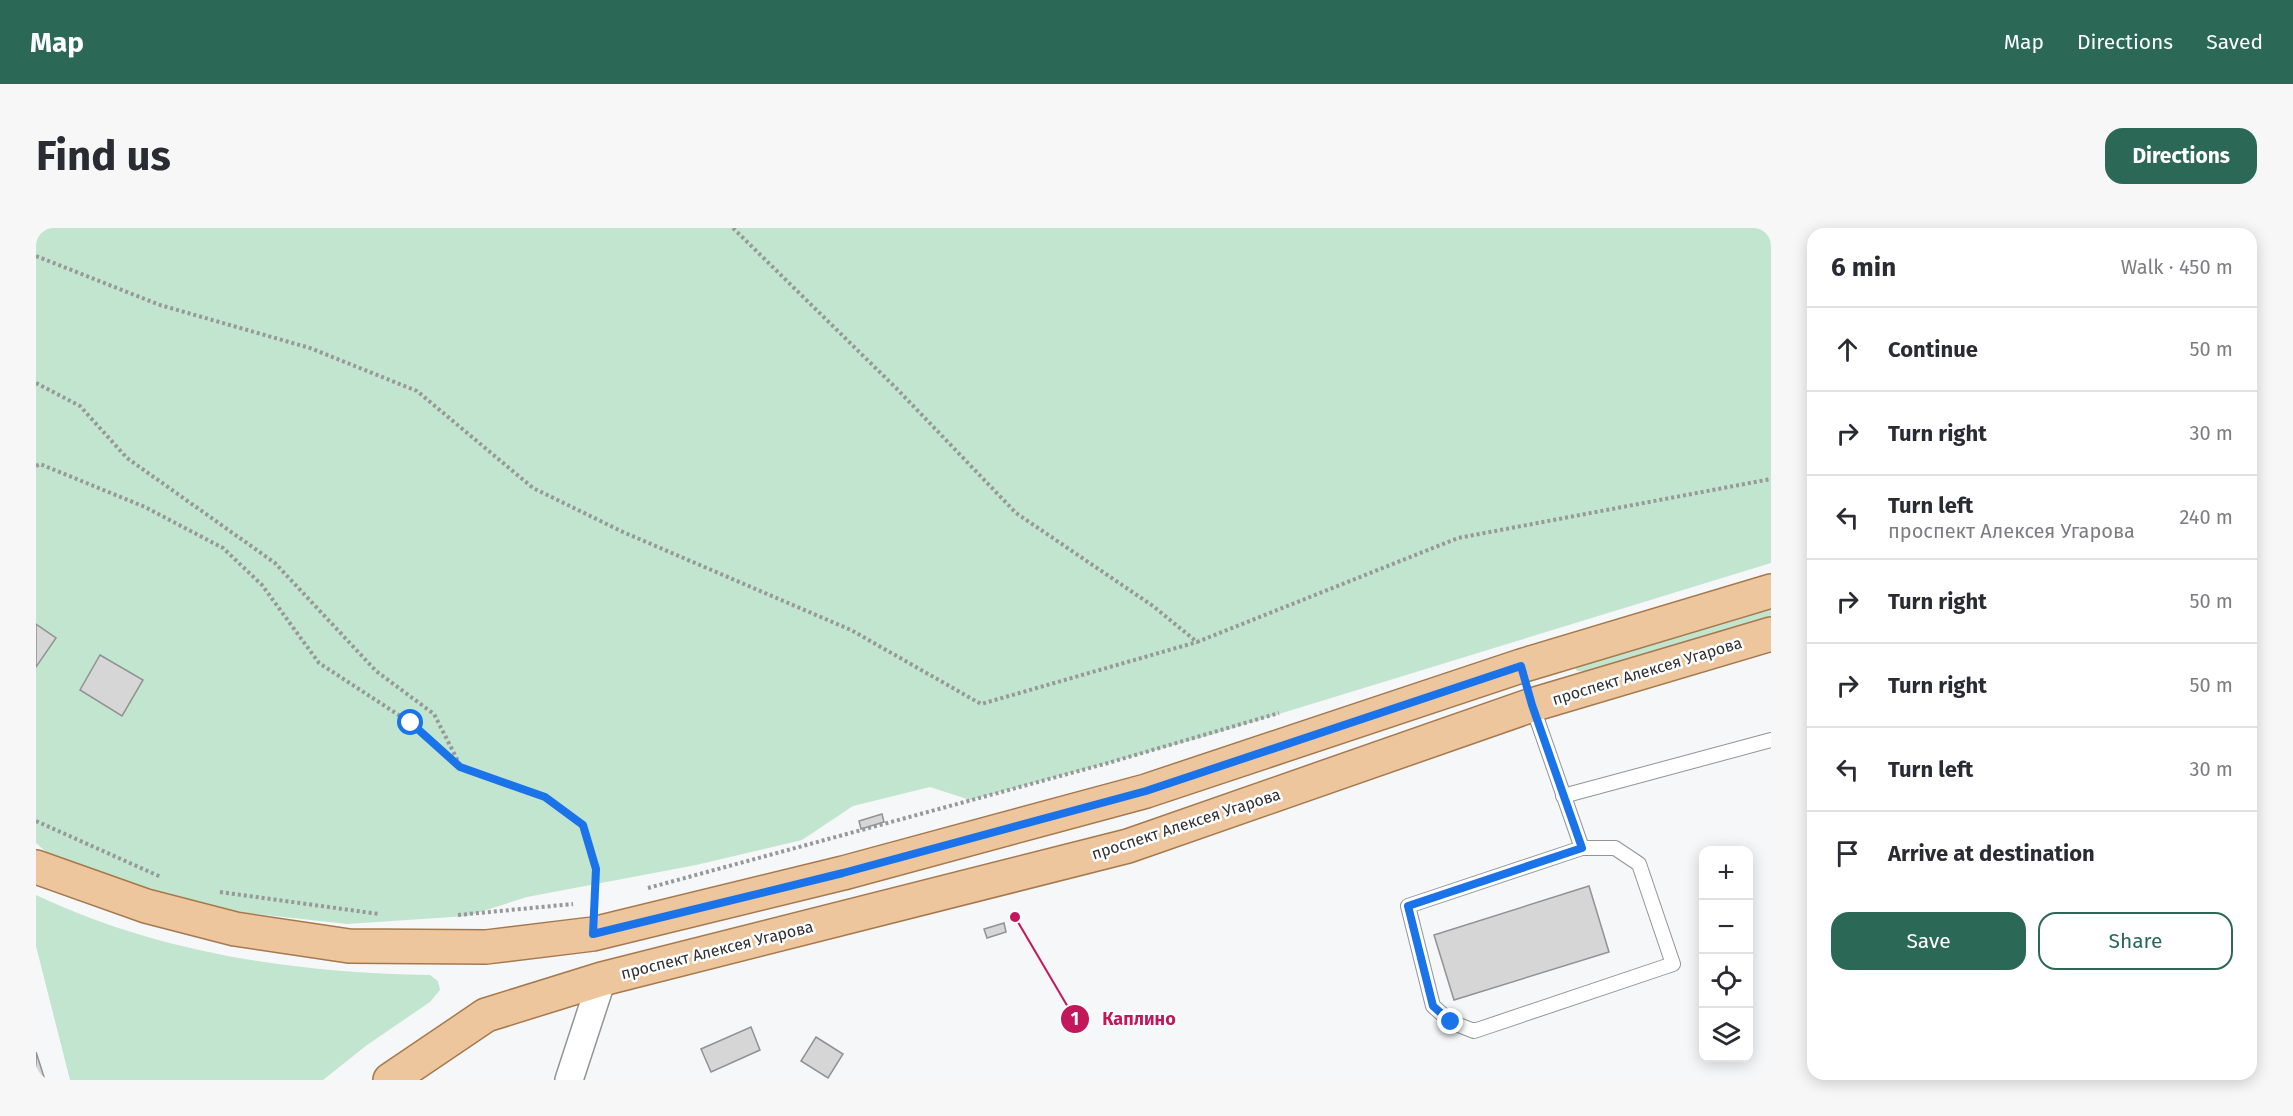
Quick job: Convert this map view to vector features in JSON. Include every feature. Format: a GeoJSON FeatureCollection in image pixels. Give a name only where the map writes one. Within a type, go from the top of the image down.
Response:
{"type":"FeatureCollection","features":[{"type":"Feature","properties":{"kind":"main road"},"geometry":{"type":"LineString","coordinates":[[36,867],[146,906],[235,929],[349,946],[486,947],[594,918],[843,873],[1146,791],[1521,666],[1771,591]]}},
{"type":"Feature","properties":{"kind":"main road","name":"проспект Алексея Угарова"},"geometry":{"type":"LineString","coordinates":[[594,918],[603,979],[1128,846],[1532,705],[1771,634]]}},
{"type":"Feature","properties":{"kind":"main road"},"geometry":{"type":"LineString","coordinates":[[1521,666],[1532,705]]}},
{"type":"Feature","properties":{"kind":"main road"},"geometry":{"type":"LineString","coordinates":[[36,854],[75,879]]}},
{"type":"Feature","properties":{"kind":"main road"},"geometry":{"type":"LineString","coordinates":[[390,1080],[486,1015],[603,979]]}},
{"type":"Feature","properties":{"kind":"street"},"geometry":{"type":"LineString","coordinates":[[569,1080],[603,979]]}},
{"type":"Feature","properties":{"kind":"lane"},"geometry":{"type":"LineString","coordinates":[[1532,705],[1582,848]]}},
{"type":"Feature","properties":{"kind":"lane"},"geometry":{"type":"LineString","coordinates":[[1563,796],[1771,740]]}},
{"type":"Feature","properties":{"kind":"lane"},"geometry":{"type":"LineString","coordinates":[[1582,848],[1615,848],[1640,864],[1673,964],[1474,1031],[1451,1022],[1433,1006],[1408,906],[1582,848]]}},
{"type":"Feature","properties":{"kind":"path"},"geometry":{"type":"LineString","coordinates":[[733,228],[897,389],[1016,513],[1153,606],[1197,642]]}},
{"type":"Feature","properties":{"kind":"path"},"geometry":{"type":"LineString","coordinates":[[36,256],[160,305],[310,348],[417,391],[533,488],[623,532],[851,630],[981,704],[1197,642],[1458,538],[1771,478]]}},
{"type":"Feature","properties":{"kind":"path"},"geometry":{"type":"LineString","coordinates":[[36,384],[80,406],[127,458],[275,563],[376,671],[434,714],[460,767]]}},
{"type":"Feature","properties":{"kind":"path"},"geometry":{"type":"LineString","coordinates":[[36,466],[40,464],[145,507],[223,548],[262,585],[319,663],[411,723],[460,767],[545,797],[583,825],[596,869],[594,918]]}},
{"type":"Feature","properties":{"kind":"path"},"geometry":{"type":"LineString","coordinates":[[640,890],[1108,763],[1279,713]]}},
{"type":"Feature","properties":{"kind":"path"},"geometry":{"type":"LineString","coordinates":[[36,821],[162,878]]}},
{"type":"Feature","properties":{"kind":"path"},"geometry":{"type":"LineString","coordinates":[[217,892],[380,914]]}},
{"type":"Feature","properties":{"kind":"path"},"geometry":{"type":"LineString","coordinates":[[594,918],[606,899]]}},
{"type":"Feature","properties":{"kind":"path"},"geometry":{"type":"LineString","coordinates":[[448,916],[594,918]]}},
{"type":"Feature","properties":{"kind":"green space"},"geometry":{"type":"Polygon","coordinates":[[[36,228],[1771,228],[1771,563],[1207,736],[1108,763],[970,800],[930,787],[853,806],[802,840],[696,865],[527,897],[467,916],[347,924],[202,908],[121,886],[45,851],[36,843],[36,228]]]}},
{"type":"Feature","properties":{"kind":"green space"},"geometry":{"type":"Polygon","coordinates":[[[1771,602],[1771,617],[1588,672],[1577,671],[1574,666],[1771,602]]]}},
{"type":"Feature","properties":{"kind":"green space"},"geometry":{"type":"Polygon","coordinates":[[[36,895],[130,932],[179,945],[278,964],[329,970],[430,975],[438,981],[440,990],[430,1002],[367,1045],[323,1080],[70,1080],[36,946],[36,895]]]}},
{"type":"Feature","properties":{"kind":"building"},"geometry":{"type":"Polygon","coordinates":[[[36,624],[56,638],[36,667],[36,624]]]}},
{"type":"Feature","properties":{"kind":"building"},"geometry":{"type":"Polygon","coordinates":[[[100,655],[143,680],[122,716],[80,690],[100,655]]]}},
{"type":"Feature","properties":{"kind":"building"},"geometry":{"type":"Polygon","coordinates":[[[882,814],[884,822],[861,829],[859,821],[882,814]]]}},
{"type":"Feature","properties":{"kind":"building"},"geometry":{"type":"Polygon","coordinates":[[[1589,886],[1609,952],[1454,1000],[1434,935],[1589,886]]]}},
{"type":"Feature","properties":{"kind":"building"},"geometry":{"type":"Polygon","coordinates":[[[1004,923],[1006,932],[987,938],[984,929],[1004,923]]]}},
{"type":"Feature","properties":{"kind":"building"},"geometry":{"type":"Polygon","coordinates":[[[751,1027],[760,1050],[711,1072],[701,1049],[751,1027]]]}},
{"type":"Feature","properties":{"kind":"building"},"geometry":{"type":"Polygon","coordinates":[[[816,1037],[843,1054],[828,1078],[801,1061],[816,1037]]]}},
{"type":"Feature","properties":{"kind":"building"},"geometry":{"type":"Polygon","coordinates":[[[36,1052],[45,1080],[36,1080],[36,1052]]]}},
{"type":"Feature","properties":{"kind":"place","name":"Каплино"},"geometry":{"type":"Point","coordinates":[1015,917]}},
{"type":"Feature","properties":{"kind":"route"},"geometry":{"type":"LineString","coordinates":[[411,723],[460,767],[545,797],[583,825],[596,869],[593,934],[843,873],[1146,791],[1521,666],[1532,705],[1582,848],[1408,906],[1433,1006],[1451,1022]]}}]}
